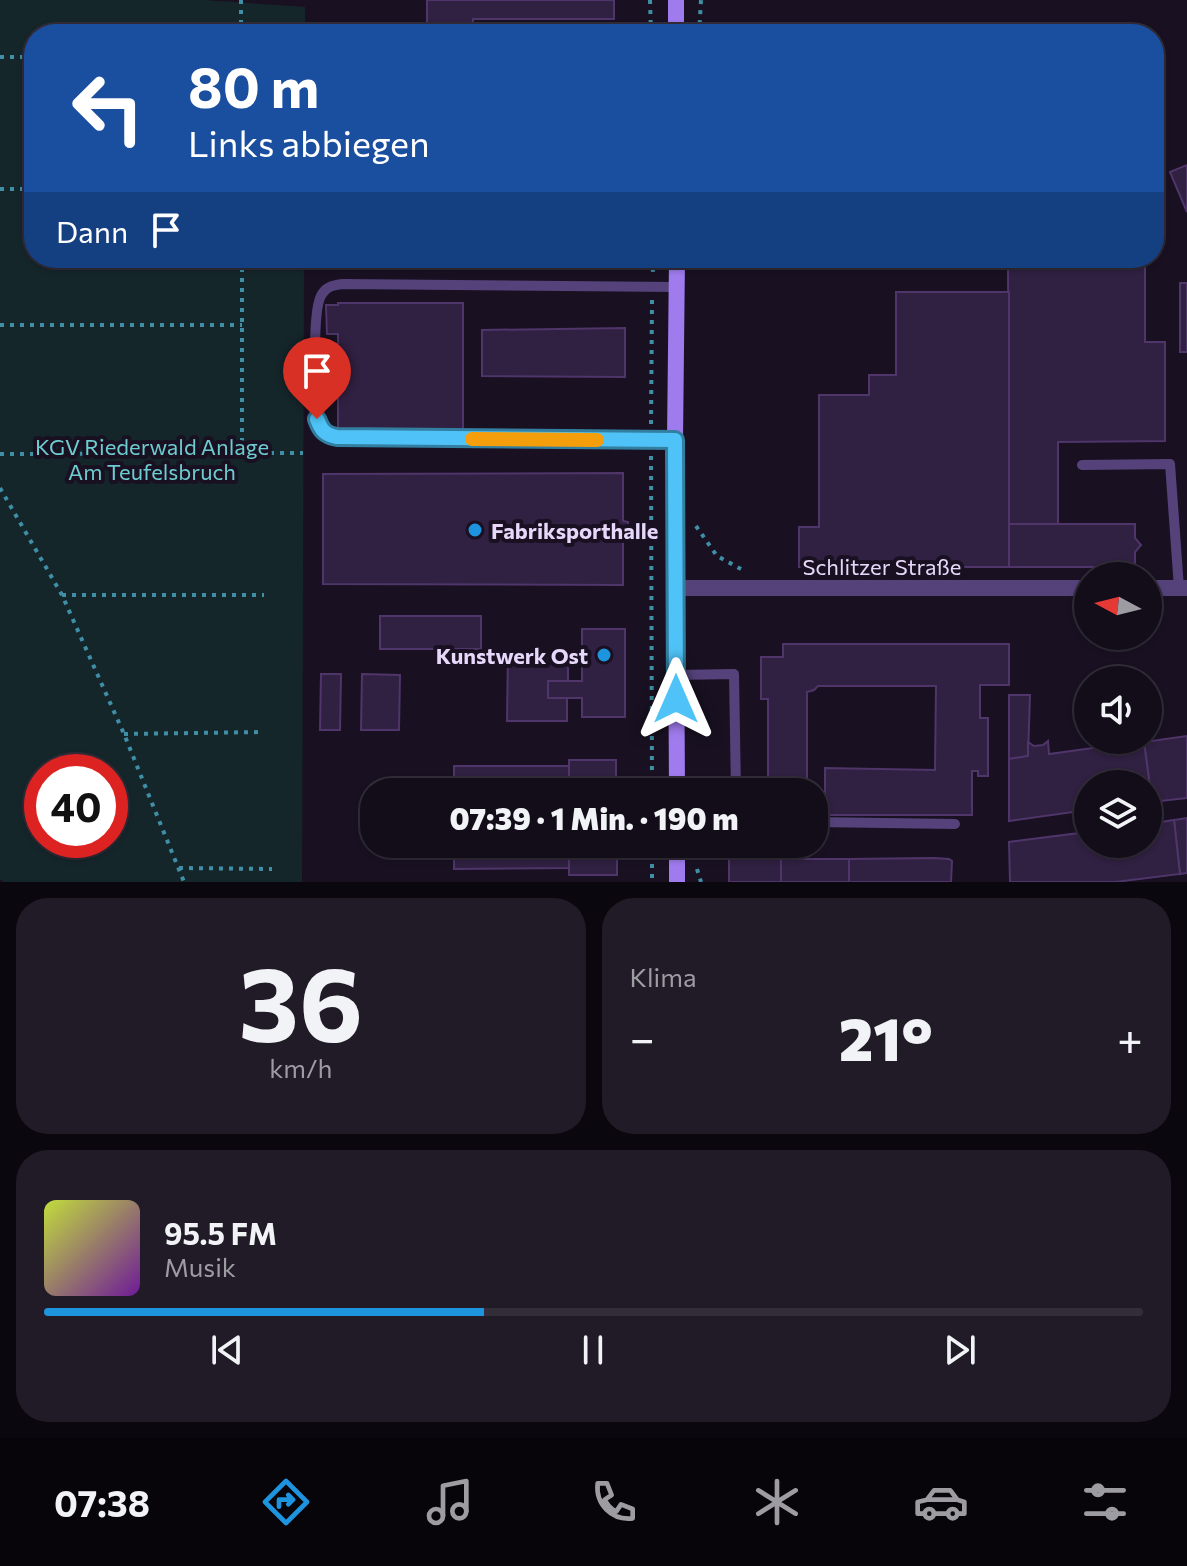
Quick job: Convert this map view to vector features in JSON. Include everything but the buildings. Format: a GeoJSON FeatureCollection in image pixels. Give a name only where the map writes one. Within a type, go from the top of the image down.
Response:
{"type":"FeatureCollection","features":[{"type":"Feature","properties":{"kind":"street"},"geometry":{"type":"LineString","coordinates":[[676,0],[676,24]]}},
{"type":"Feature","properties":{"kind":"street"},"geometry":{"type":"LineString","coordinates":[[677,268],[677,778]]}},
{"type":"Feature","properties":{"kind":"street","name":"Schlitzer Straße"},"geometry":{"type":"LineString","coordinates":[[675,588],[1074,588]]}},
{"type":"Feature","properties":{"kind":"street"},"geometry":{"type":"LineString","coordinates":[[1162,588],[1183,588]]}},
{"type":"Feature","properties":{"kind":"street"},"geometry":{"type":"LineString","coordinates":[[677,858],[677,882]]}},
{"type":"Feature","properties":{"kind":"lane"},"geometry":{"type":"LineString","coordinates":[[675,440],[327,435],[317,419],[316,310],[322,292],[330,286],[343,284],[676,287]]}},
{"type":"Feature","properties":{"kind":"lane"},"geometry":{"type":"LineString","coordinates":[[1082,465],[1170,464],[1183,588]]}},
{"type":"Feature","properties":{"kind":"lane"},"geometry":{"type":"LineString","coordinates":[[676,675],[734,674],[736,778]]}},
{"type":"Feature","properties":{"kind":"lane"},"geometry":{"type":"LineString","coordinates":[[828,822],[955,824]]}},
{"type":"Feature","properties":{"kind":"path"},"geometry":{"type":"LineString","coordinates":[[241,0],[241,24]]}},
{"type":"Feature","properties":{"kind":"path"},"geometry":{"type":"LineString","coordinates":[[650,0],[651,24]]}},
{"type":"Feature","properties":{"kind":"path"},"geometry":{"type":"LineString","coordinates":[[700,24],[701,0]]}},
{"type":"Feature","properties":{"kind":"path"},"geometry":{"type":"LineString","coordinates":[[0,57],[24,57]]}},
{"type":"Feature","properties":{"kind":"path"},"geometry":{"type":"LineString","coordinates":[[0,189],[24,189]]}},
{"type":"Feature","properties":{"kind":"path"},"geometry":{"type":"LineString","coordinates":[[242,268],[242,452]]}},
{"type":"Feature","properties":{"kind":"path"},"geometry":{"type":"LineString","coordinates":[[652,268],[652,778]]}},
{"type":"Feature","properties":{"kind":"path"},"geometry":{"type":"LineString","coordinates":[[0,325],[242,325]]}},
{"type":"Feature","properties":{"kind":"path"},"geometry":{"type":"LineString","coordinates":[[0,454],[303,453]]}},
{"type":"Feature","properties":{"kind":"path"},"geometry":{"type":"LineString","coordinates":[[0,488],[62,595],[124,734],[184,882]]}},
{"type":"Feature","properties":{"kind":"path"},"geometry":{"type":"LineString","coordinates":[[62,595],[264,595]]}},
{"type":"Feature","properties":{"kind":"path"},"geometry":{"type":"LineString","coordinates":[[124,734],[263,732]]}},
{"type":"Feature","properties":{"kind":"path"},"geometry":{"type":"LineString","coordinates":[[652,858],[652,882]]}},
{"type":"Feature","properties":{"kind":"path"},"geometry":{"type":"LineString","coordinates":[[179,868],[272,869]]}},
{"type":"Feature","properties":{"kind":"green space","name":"KGV Riederwald Anlage Am Teufelsbruch"},"geometry":{"type":"Polygon","coordinates":[[[0,0],[204,0],[305,7],[305,24],[24,24],[24,268],[304,268],[302,882],[4,882],[0,879],[0,0]]]}},
{"type":"Feature","properties":{"kind":"slow traffic"},"geometry":{"type":"LineString","coordinates":[[472,439],[597,440]]}},
{"type":"Feature","properties":{"kind":"place","name":"Fabriksporthalle"},"geometry":{"type":"Point","coordinates":[475,530]}},
{"type":"Feature","properties":{"kind":"place","name":"Kunstwerk Ost"},"geometry":{"type":"Point","coordinates":[604,655]}},
{"type":"Feature","properties":{"kind":"route"},"geometry":{"type":"LineString","coordinates":[[317,419],[327,435],[337,437],[675,440],[676,699]]}}]}
